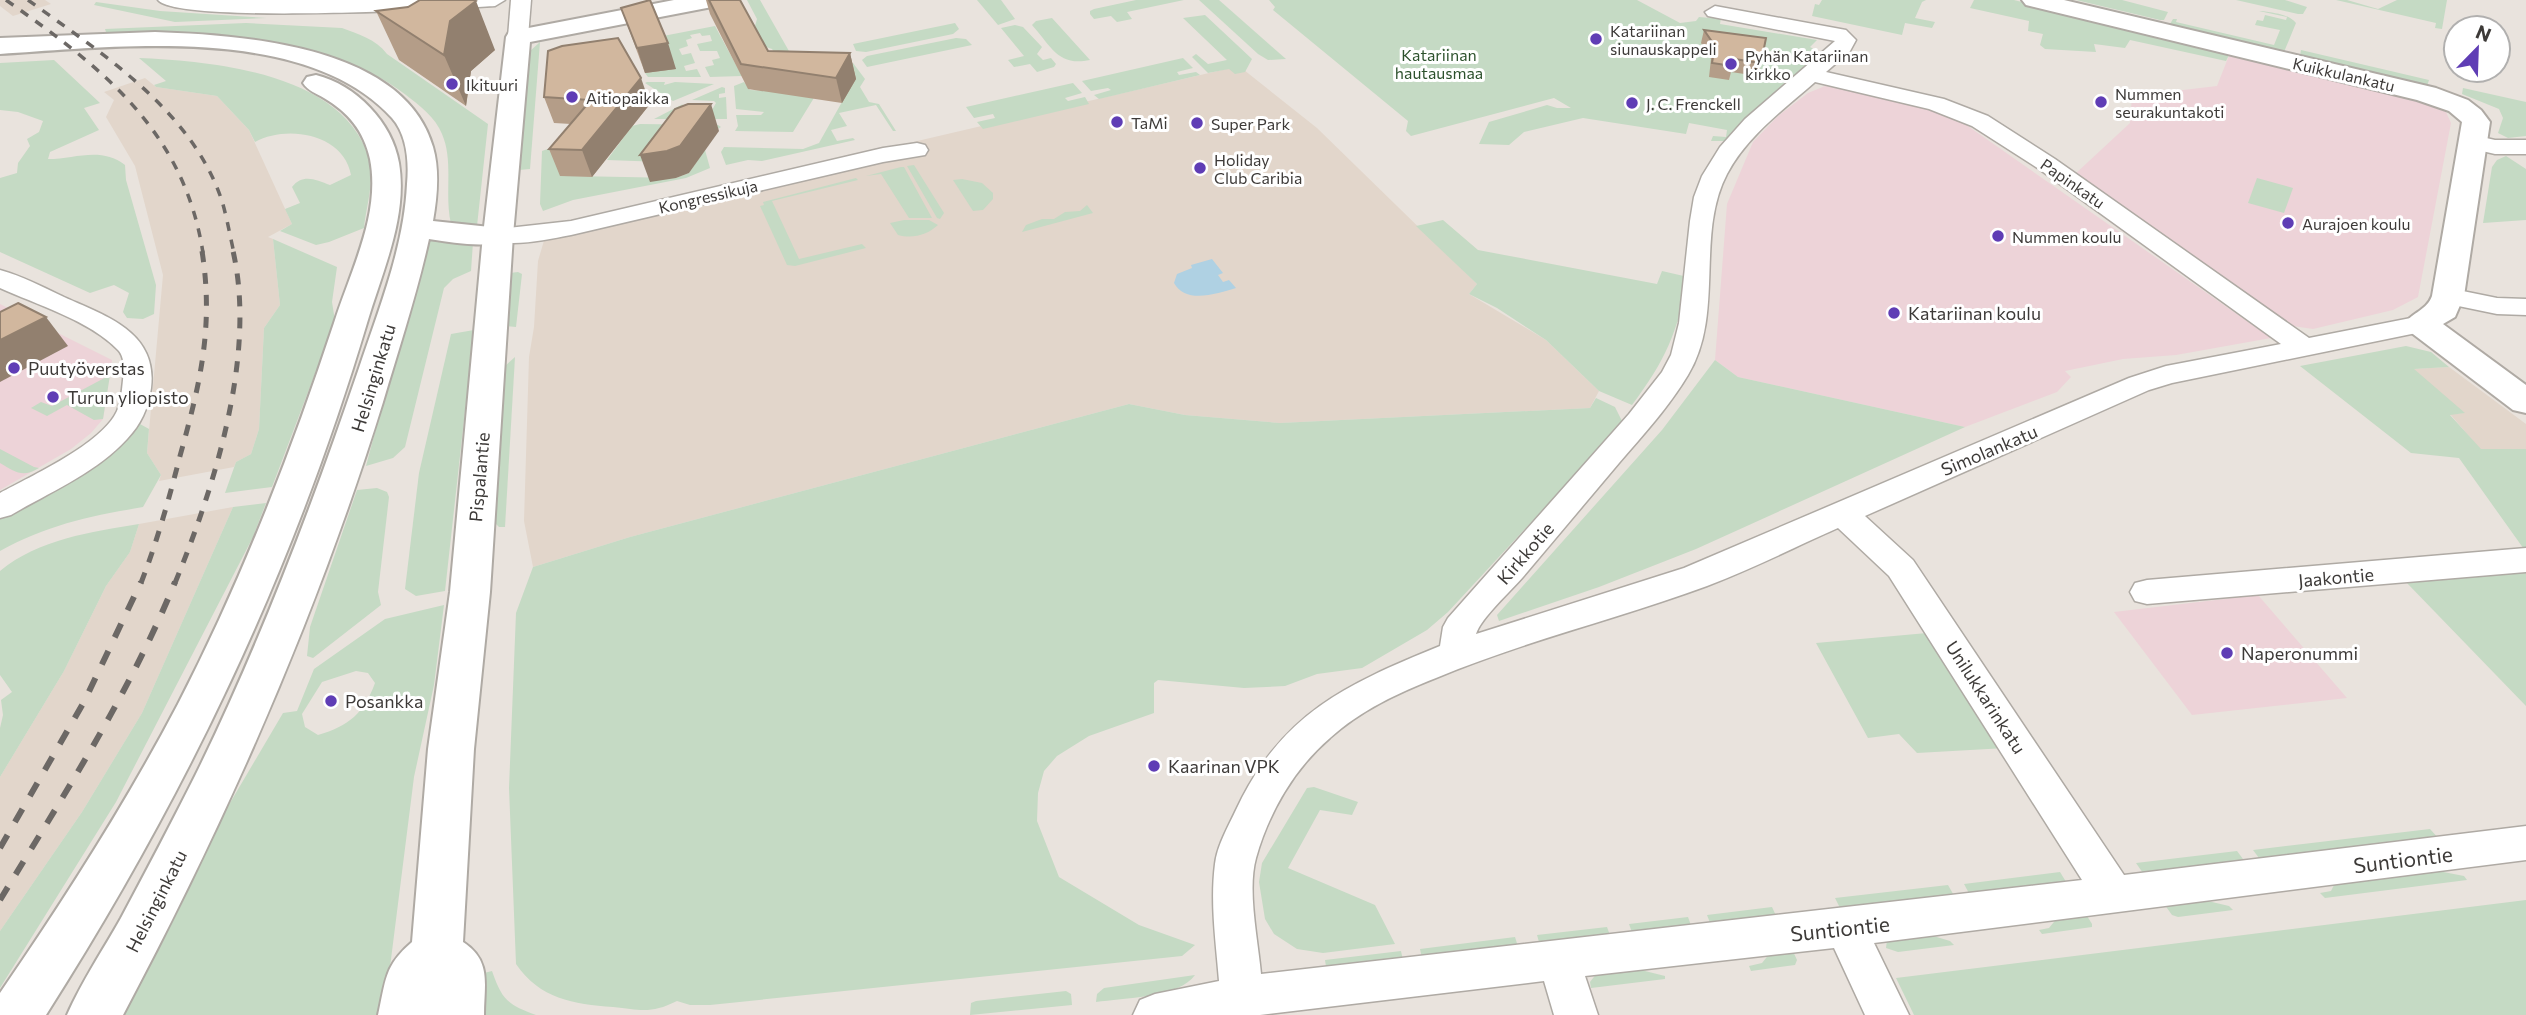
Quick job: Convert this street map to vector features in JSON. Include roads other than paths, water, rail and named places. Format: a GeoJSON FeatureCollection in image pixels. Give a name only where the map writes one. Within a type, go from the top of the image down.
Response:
{"type":"FeatureCollection","features":[{"type":"Feature","properties":{"kind":"main road"},"geometry":{"type":"LineString","coordinates":[[518,37],[712,0]]}},
{"type":"Feature","properties":{"kind":"main road","name":"Kuikkulankatu"},"geometry":{"type":"LineString","coordinates":[[2034,0],[2431,95],[2455,104],[2473,116],[2476,122],[2448,296]]}},
{"type":"Feature","properties":{"kind":"main road","name":"Pispalantie"},"geometry":{"type":"LineString","coordinates":[[437,953],[451,749],[470,592],[498,235],[518,37]]}},
{"type":"Feature","properties":{"kind":"main road","name":"Helsinginkatu"},"geometry":{"type":"LineString","coordinates":[[0,46],[130,40],[216,42],[305,57],[351,74],[392,102],[414,131],[422,160],[416,228],[352,447],[325,523],[274,653],[216,782],[127,959],[94,1015]]}},
{"type":"Feature","properties":{"kind":"main road"},"geometry":{"type":"LineString","coordinates":[[0,58],[144,53],[197,55],[262,65],[322,85],[345,99],[373,127],[386,164],[387,181],[381,221],[306,453],[277,530],[218,668],[156,786],[16,1015]]}},
{"type":"Feature","properties":{"kind":"main road"},"geometry":{"type":"LineString","coordinates":[[416,228],[468,236],[498,235]]}},
{"type":"Feature","properties":{"kind":"main road"},"geometry":{"type":"LineString","coordinates":[[2448,296],[2443,310],[2421,324],[2526,402]]}},
{"type":"Feature","properties":{"kind":"main road"},"geometry":{"type":"LineString","coordinates":[[405,1015],[413,974],[437,953],[459,968],[457,1015]]}},
{"type":"Feature","properties":{"kind":"street"},"geometry":{"type":"LineString","coordinates":[[168,0],[303,7],[397,6],[495,0]]}},
{"type":"Feature","properties":{"kind":"street","name":"Pispalantie"},"geometry":{"type":"LineString","coordinates":[[518,37],[521,0]]}},
{"type":"Feature","properties":{"kind":"street","name":"Kirkkotie"},"geometry":{"type":"LineString","coordinates":[[1457,654],[1460,627],[1639,421],[1674,375],[1685,355],[1693,323],[1706,197],[1728,152],[1753,124],[1843,47],[1846,40],[1843,36],[1715,12]]}},
{"type":"Feature","properties":{"kind":"street","name":"Papinkatu"},"geometry":{"type":"LineString","coordinates":[[1812,75],[1936,104],[1980,121],[2047,164],[2305,348]]}},
{"type":"Feature","properties":{"kind":"street"},"geometry":{"type":"LineString","coordinates":[[2473,142],[2495,147],[2526,147]]}},
{"type":"Feature","properties":{"kind":"street","name":"Kongressikuja"},"geometry":{"type":"LineString","coordinates":[[498,235],[535,234],[883,155],[917,150]]}},
{"type":"Feature","properties":{"kind":"street"},"geometry":{"type":"LineString","coordinates":[[0,278],[109,331],[129,345],[136,355],[138,366],[134,405],[117,432],[87,456],[0,507]]}},
{"type":"Feature","properties":{"kind":"street"},"geometry":{"type":"LineString","coordinates":[[2448,296],[2497,306],[2526,307]]}},
{"type":"Feature","properties":{"kind":"street","name":"Simolankatu"},"geometry":{"type":"LineString","coordinates":[[1457,654],[1696,577],[2138,384],[2166,375],[2421,324]]}},
{"type":"Feature","properties":{"kind":"street","name":"Unilukkarinkatu"},"geometry":{"type":"LineString","coordinates":[[1842,513],[1902,568],[2114,895]]}},
{"type":"Feature","properties":{"kind":"street","name":"Jaakontie"},"geometry":{"type":"LineString","coordinates":[[2147,592],[2526,560]]}},
{"type":"Feature","properties":{"kind":"street"},"geometry":{"type":"LineString","coordinates":[[1242,997],[1234,872],[1244,835],[1263,793],[1297,747],[1341,709],[1382,685],[1457,654]]}},
{"type":"Feature","properties":{"kind":"street","name":"Suntiontie"},"geometry":{"type":"LineString","coordinates":[[1155,1015],[1242,997],[1845,928],[2526,843]]}},
{"type":"Feature","properties":{"kind":"street"},"geometry":{"type":"LineString","coordinates":[[1845,928],[1886,1015]]}},
{"type":"Feature","properties":{"kind":"street"},"geometry":{"type":"LineString","coordinates":[[1558,959],[1576,1015]]}},
{"type":"Feature","properties":{"kind":"water"},"geometry":{"type":"Polygon","coordinates":[[[1212,259],[1223,273],[1218,275],[1223,282],[1229,280],[1236,288],[1203,296],[1186,294],[1179,290],[1174,283],[1177,274],[1192,268],[1191,265],[1212,259]]]}},
{"type":"Feature","properties":{"kind":"railway"},"geometry":{"type":"LineString","coordinates":[[6,0],[74,51],[105,77],[133,106],[178,171],[193,210],[203,253]]}},
{"type":"Feature","properties":{"kind":"railway"},"geometry":{"type":"LineString","coordinates":[[28,0],[114,63],[167,111],[208,168],[222,201],[234,253]]}},
{"type":"Feature","properties":{"kind":"railway"},"geometry":{"type":"LineString","coordinates":[[141,583],[167,504],[199,380],[206,330],[202,251]]}},
{"type":"Feature","properties":{"kind":"railway"},"geometry":{"type":"LineString","coordinates":[[175,583],[204,506],[228,420],[240,333],[239,291],[233,251]]}},
{"type":"Feature","properties":{"kind":"railway"},"geometry":{"type":"LineString","coordinates":[[0,848],[85,700],[141,582]]}},
{"type":"Feature","properties":{"kind":"railway"},"geometry":{"type":"LineString","coordinates":[[0,900],[116,705],[175,582]]}},
{"type":"Feature","properties":{"kind":"place","name":"Katariinan siunauskappeli"},"geometry":{"type":"Point","coordinates":[1596,39]}},
{"type":"Feature","properties":{"kind":"place","name":"Pyhän Katariinan kirkko"},"geometry":{"type":"Point","coordinates":[1731,64]}},
{"type":"Feature","properties":{"kind":"place","name":"Ikituuri"},"geometry":{"type":"Point","coordinates":[452,84]}},
{"type":"Feature","properties":{"kind":"place","name":"Aitiopaikka"},"geometry":{"type":"Point","coordinates":[572,97]}},
{"type":"Feature","properties":{"kind":"place","name":"Nummen seurakuntakoti"},"geometry":{"type":"Point","coordinates":[2101,102]}},
{"type":"Feature","properties":{"kind":"place","name":"J. C. Frenckell"},"geometry":{"type":"Point","coordinates":[1632,103]}},
{"type":"Feature","properties":{"kind":"place","name":"TaMi"},"geometry":{"type":"Point","coordinates":[1117,122]}},
{"type":"Feature","properties":{"kind":"place","name":"Super Park"},"geometry":{"type":"Point","coordinates":[1197,123]}},
{"type":"Feature","properties":{"kind":"place","name":"Holiday Club Caribia"},"geometry":{"type":"Point","coordinates":[1200,168]}},
{"type":"Feature","properties":{"kind":"place","name":"Aurajoen koulu"},"geometry":{"type":"Point","coordinates":[2288,223]}},
{"type":"Feature","properties":{"kind":"place","name":"Nummen koulu"},"geometry":{"type":"Point","coordinates":[1998,236]}},
{"type":"Feature","properties":{"kind":"place","name":"Katariinan koulu"},"geometry":{"type":"Point","coordinates":[1894,313]}},
{"type":"Feature","properties":{"kind":"place","name":"Puutyöverstas"},"geometry":{"type":"Point","coordinates":[14,368]}},
{"type":"Feature","properties":{"kind":"place","name":"Turun yliopisto"},"geometry":{"type":"Point","coordinates":[53,397]}},
{"type":"Feature","properties":{"kind":"place","name":"Naperonummi"},"geometry":{"type":"Point","coordinates":[2227,653]}},
{"type":"Feature","properties":{"kind":"place","name":"Posankka"},"geometry":{"type":"Point","coordinates":[331,701]}},
{"type":"Feature","properties":{"kind":"place","name":"Kaarinan VPK"},"geometry":{"type":"Point","coordinates":[1154,766]}},
{"type":"Feature","properties":{"kind":"park label","name":"Katariinan hautausmaa"},"geometry":{"type":"Point","coordinates":[1439,63]}}]}
